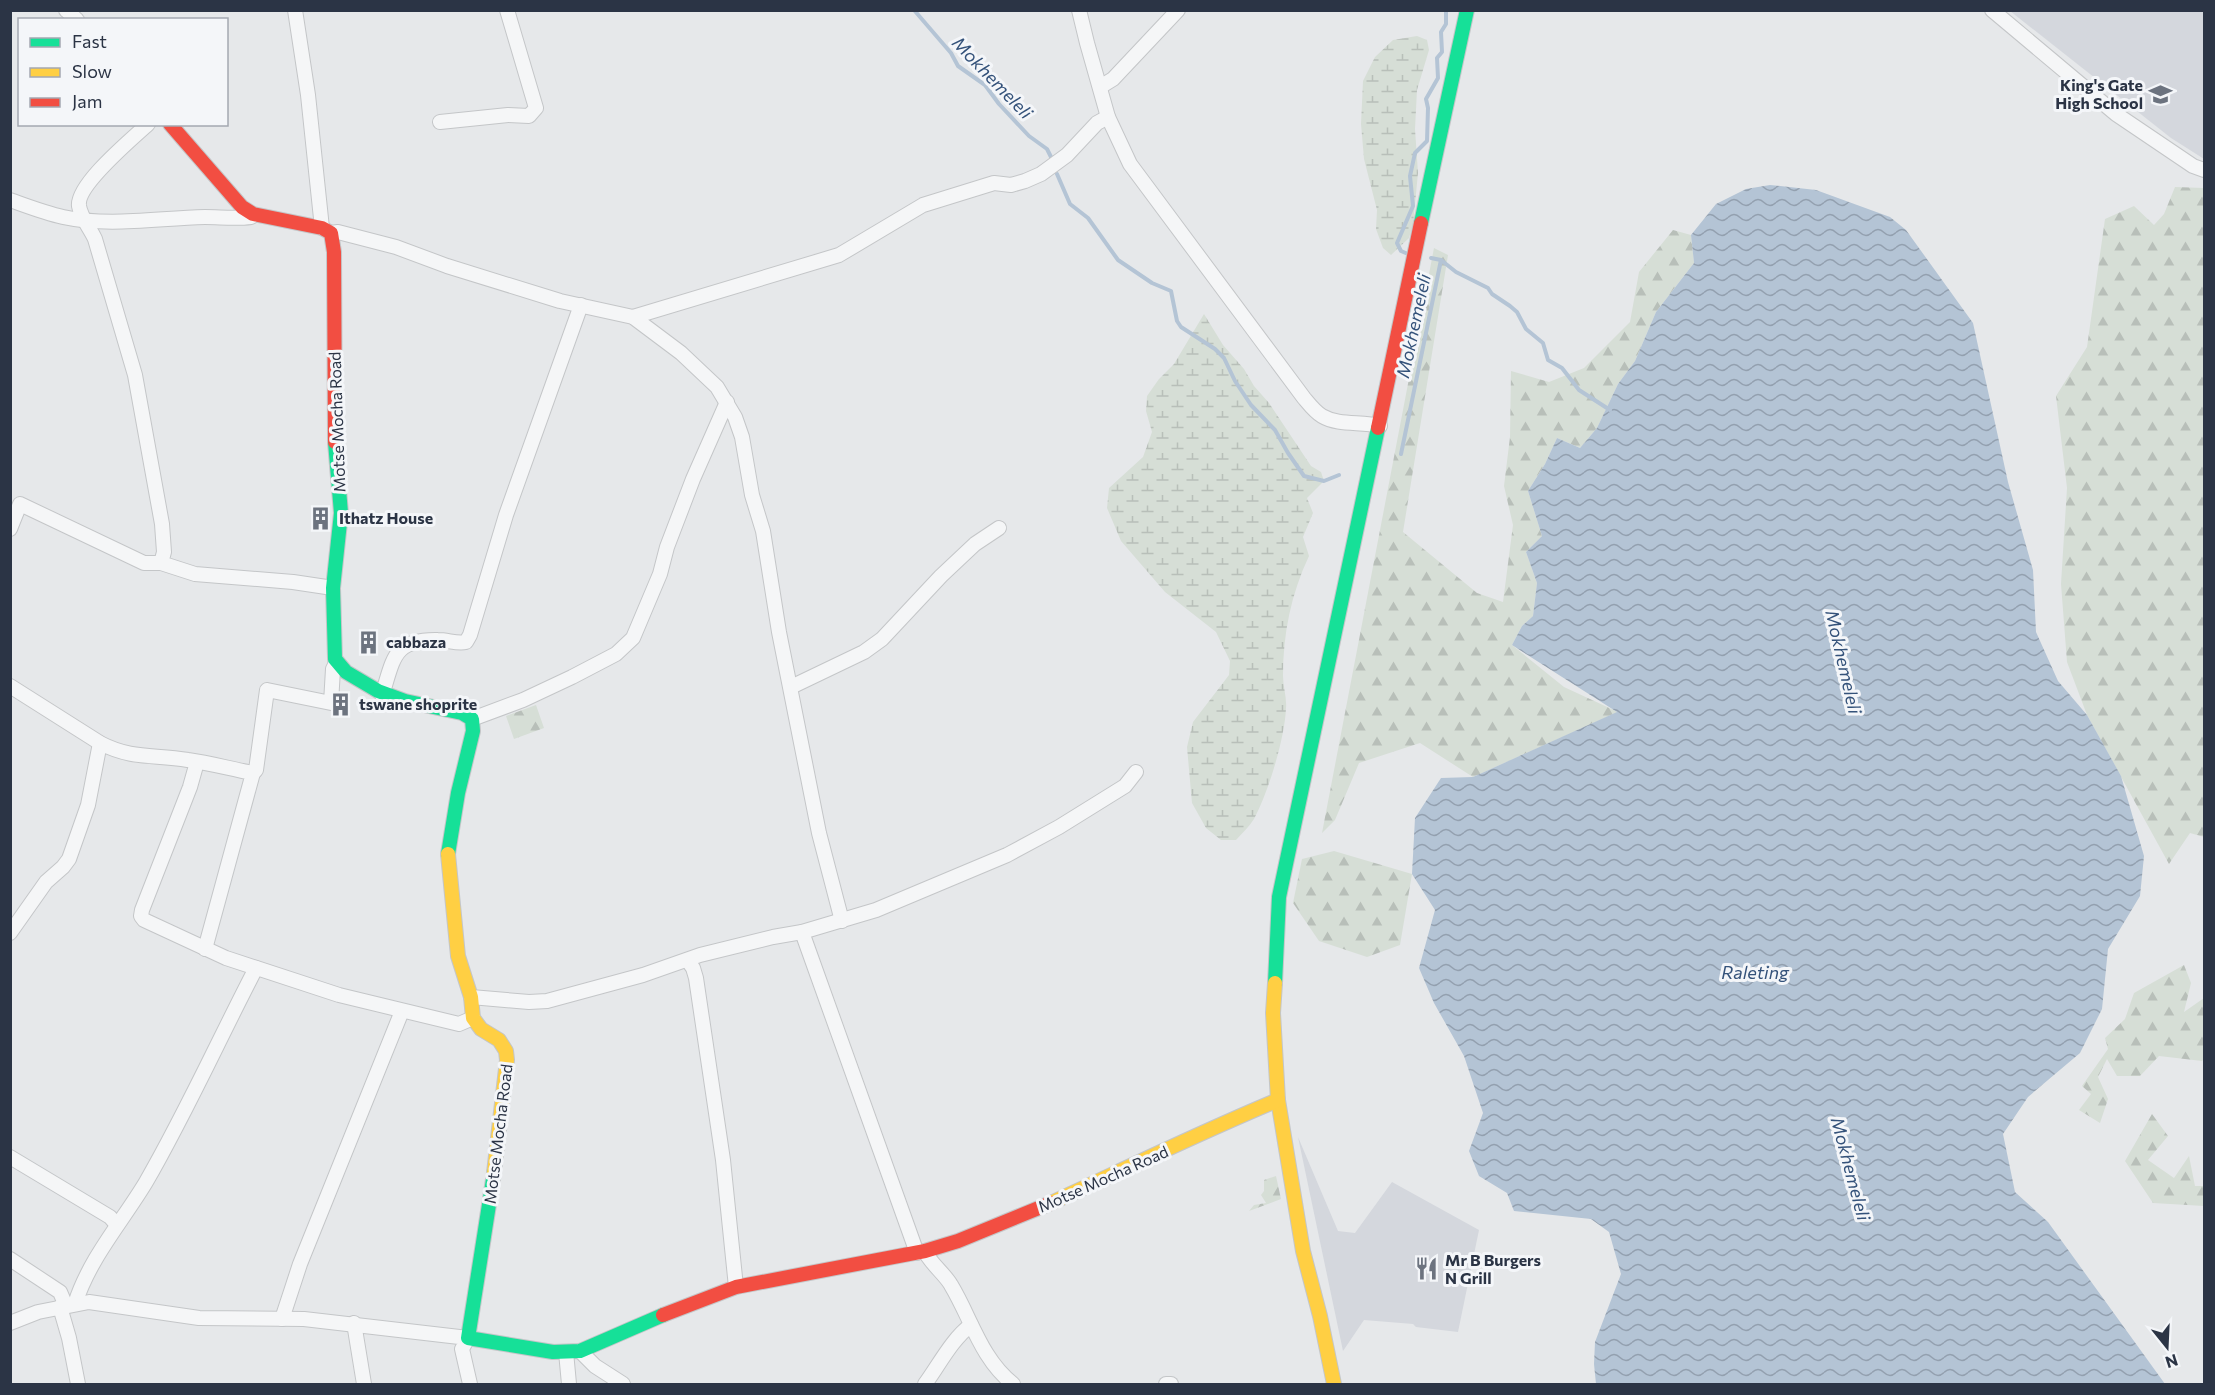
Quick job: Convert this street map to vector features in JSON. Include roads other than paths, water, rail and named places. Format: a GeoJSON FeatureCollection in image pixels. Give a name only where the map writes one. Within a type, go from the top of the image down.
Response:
{"type":"FeatureCollection","features":[{"type":"Feature","properties":{"kind":"street"},"geometry":{"type":"LineString","coordinates":[[295,10],[327,230]]}},
{"type":"Feature","properties":{"kind":"street"},"geometry":{"type":"LineString","coordinates":[[440,122],[508,115],[529,116],[536,108],[507,10]]}},
{"type":"Feature","properties":{"kind":"street"},"geometry":{"type":"LineString","coordinates":[[1079,10],[1108,117],[1130,164],[1304,398],[1322,416],[1340,422],[1365,422],[1380,426]]}},
{"type":"Feature","properties":{"kind":"street"},"geometry":{"type":"LineString","coordinates":[[1100,87],[1113,79],[1178,10]]}},
{"type":"Feature","properties":{"kind":"street"},"geometry":{"type":"LineString","coordinates":[[1334,1384],[1320,1316],[1303,1251],[1278,1100],[1273,1013],[1279,897],[1467,10]]}},
{"type":"Feature","properties":{"kind":"street"},"geometry":{"type":"LineString","coordinates":[[1992,10],[2116,114],[2193,166],[2205,170]]}},
{"type":"Feature","properties":{"kind":"street"},"geometry":{"type":"LineString","coordinates":[[633,317],[839,255],[923,205],[994,183],[1011,185],[1025,181],[1041,174],[1067,155],[1097,123],[1108,117]]}},
{"type":"Feature","properties":{"kind":"street"},"geometry":{"type":"LineString","coordinates":[[146,126],[86,185],[78,203],[83,220],[95,240],[135,375],[162,524],[164,552],[161,562]]}},
{"type":"Feature","properties":{"kind":"street"},"geometry":{"type":"LineString","coordinates":[[172,126],[232,197],[253,214],[396,247],[447,266],[560,301],[633,317],[702,371],[717,387],[727,402],[742,437],[753,495],[763,531],[779,632],[819,833],[842,921]]}},
{"type":"Feature","properties":{"kind":"street"},"geometry":{"type":"LineString","coordinates":[[10,200],[63,217],[83,220],[251,218],[253,214]]}},
{"type":"Feature","properties":{"kind":"street","name":"Motse Mocha Road"},"geometry":{"type":"LineString","coordinates":[[327,230],[334,252],[336,446],[341,513],[333,588],[336,663]]}},
{"type":"Feature","properties":{"kind":"street"},"geometry":{"type":"LineString","coordinates":[[382,695],[393,661],[402,646],[411,641],[424,640],[460,643],[466,642],[470,635],[506,515],[581,305]]}},
{"type":"Feature","properties":{"kind":"street"},"geometry":{"type":"LineString","coordinates":[[472,719],[573,677],[616,654],[633,638],[660,574],[667,547],[693,479],[727,402]]}},
{"type":"Feature","properties":{"kind":"street"},"geometry":{"type":"LineString","coordinates":[[10,529],[20,504],[144,563],[161,562],[195,574],[293,582],[333,588]]}},
{"type":"Feature","properties":{"kind":"street"},"geometry":{"type":"LineString","coordinates":[[791,687],[864,652],[882,639],[941,576],[975,544],[999,528]]}},
{"type":"Feature","properties":{"kind":"street"},"geometry":{"type":"LineString","coordinates":[[205,949],[253,773],[256,770],[267,690],[331,704],[333,669],[336,663],[382,695],[462,713],[472,719]]}},
{"type":"Feature","properties":{"kind":"street"},"geometry":{"type":"LineString","coordinates":[[10,686],[100,743],[126,754],[197,762],[253,773]]}},
{"type":"Feature","properties":{"kind":"street"},"geometry":{"type":"LineString","coordinates":[[197,762],[190,787],[142,910],[141,916],[144,920],[205,949],[256,968],[339,995],[459,1024],[472,1018],[471,997],[458,956],[448,851],[472,730],[472,719]]}},
{"type":"Feature","properties":{"kind":"street"},"geometry":{"type":"LineString","coordinates":[[10,933],[46,882],[69,859],[88,805],[100,743]]}},
{"type":"Feature","properties":{"kind":"street"},"geometry":{"type":"LineString","coordinates":[[471,997],[482,996],[529,1002],[547,1001],[643,975],[700,955],[773,937],[802,933],[842,921],[914,895],[1007,855],[1059,827],[1125,786],[1136,772]]}},
{"type":"Feature","properties":{"kind":"street"},"geometry":{"type":"LineString","coordinates":[[802,933],[921,1252],[951,1283],[971,1325],[998,1371],[1013,1384]]}},
{"type":"Feature","properties":{"kind":"street"},"geometry":{"type":"LineString","coordinates":[[688,961],[696,978],[723,1160],[736,1287]]}},
{"type":"Feature","properties":{"kind":"street"},"geometry":{"type":"LineString","coordinates":[[67,1306],[145,1183],[256,968]]}},
{"type":"Feature","properties":{"kind":"street"},"geometry":{"type":"LineString","coordinates":[[282,1319],[300,1264],[402,1011]]}},
{"type":"Feature","properties":{"kind":"street","name":"Motse Mocha Road"},"geometry":{"type":"LineString","coordinates":[[468,1338],[490,1203],[507,1060],[506,1051],[499,1040],[481,1029],[472,1018]]}},
{"type":"Feature","properties":{"kind":"street","name":"Motse Mocha Road"},"geometry":{"type":"LineString","coordinates":[[573,1352],[736,1287],[921,1252],[958,1241],[1012,1220],[1217,1125],[1278,1100]]}},
{"type":"Feature","properties":{"kind":"street"},"geometry":{"type":"LineString","coordinates":[[10,1157],[110,1217],[117,1225]]}},
{"type":"Feature","properties":{"kind":"street"},"geometry":{"type":"LineString","coordinates":[[10,1259],[60,1292],[67,1306],[69,1338],[78,1384]]}},
{"type":"Feature","properties":{"kind":"street"},"geometry":{"type":"LineString","coordinates":[[10,1323],[38,1312],[89,1302],[199,1318],[304,1319],[354,1323],[573,1352],[623,1384]]}},
{"type":"Feature","properties":{"kind":"street"},"geometry":{"type":"LineString","coordinates":[[354,1323],[364,1384]]}},
{"type":"Feature","properties":{"kind":"street"},"geometry":{"type":"LineString","coordinates":[[925,1384],[964,1330],[971,1325]]}},
{"type":"Feature","properties":{"kind":"street"},"geometry":{"type":"LineString","coordinates":[[468,1338],[462,1349],[470,1384]]}},
{"type":"Feature","properties":{"kind":"street"},"geometry":{"type":"LineString","coordinates":[[569,1384],[573,1352]]}},
{"type":"Feature","properties":{"kind":"street"},"geometry":{"type":"LineString","coordinates":[[1166,1384],[1171,1384]]}},
{"type":"Feature","properties":{"kind":"water","name":"Raleting"},"geometry":{"type":"Polygon","coordinates":[[[1770,185],[1816,190],[1890,217],[1906,230],[1973,323],[2008,482],[2033,570],[2036,632],[2058,681],[2087,715],[2121,776],[2144,856],[2140,896],[2108,949],[2102,1009],[2080,1053],[2028,1097],[2003,1134],[2015,1192],[2048,1222],[2165,1384],[1596,1384],[1595,1342],[1621,1274],[1609,1232],[1591,1219],[1514,1211],[1507,1193],[1479,1176],[1469,1151],[1483,1113],[1464,1056],[1434,1003],[1419,968],[1435,910],[1412,874],[1415,818],[1441,778],[1473,777],[1617,712],[1512,645],[1522,626],[1533,616],[1537,583],[1526,552],[1542,536],[1528,491],[1545,464],[1557,438],[1580,448],[1597,428],[1618,384],[1635,361],[1656,312],[1694,263],[1691,235],[1716,204],[1746,189],[1770,185]]]}},
{"type":"Feature","properties":{"kind":"waterway","name":"Mokhemeleli"},"geometry":{"type":"LineString","coordinates":[[914,10],[951,53],[958,66],[985,85],[999,104],[1029,136],[1047,149],[1053,161]]}},
{"type":"Feature","properties":{"kind":"waterway"},"geometry":{"type":"LineString","coordinates":[[1408,254],[1401,251],[1397,243],[1413,206],[1410,176],[1415,153],[1427,141],[1426,99],[1438,78],[1437,58],[1442,52],[1441,32],[1446,24],[1446,10]]}},
{"type":"Feature","properties":{"kind":"waterway","name":"Mokhemeleli"},"geometry":{"type":"LineString","coordinates":[[1057,174],[1070,204],[1088,218],[1118,260],[1152,283],[1171,291],[1177,321],[1181,327],[1215,349],[1224,358],[1235,381],[1251,405],[1275,430],[1304,476],[1324,481],[1339,475]]}},
{"type":"Feature","properties":{"kind":"waterway"},"geometry":{"type":"LineString","coordinates":[[1431,258],[1441,260]]}},
{"type":"Feature","properties":{"kind":"waterway","name":"Mokhemeleli"},"geometry":{"type":"LineString","coordinates":[[1401,454],[1441,260],[1456,272],[1488,288],[1492,294],[1517,312],[1526,329],[1543,343],[1548,360],[1562,368],[1579,390],[1610,410]]}},
{"type":"Feature","properties":{"kind":"place","name":"King's Gate High School"},"geometry":{"type":"Point","coordinates":[2161,94]}},
{"type":"Feature","properties":{"kind":"place","name":"Ithatz House"},"geometry":{"type":"Point","coordinates":[321,518]}},
{"type":"Feature","properties":{"kind":"place","name":"cabbaza"},"geometry":{"type":"Point","coordinates":[368,642]}},
{"type":"Feature","properties":{"kind":"place","name":"tswane shoprite"},"geometry":{"type":"Point","coordinates":[341,704]}},
{"type":"Feature","properties":{"kind":"place","name":"Mr B Burgers N Grill"},"geometry":{"type":"Point","coordinates":[1427,1269]}}]}
